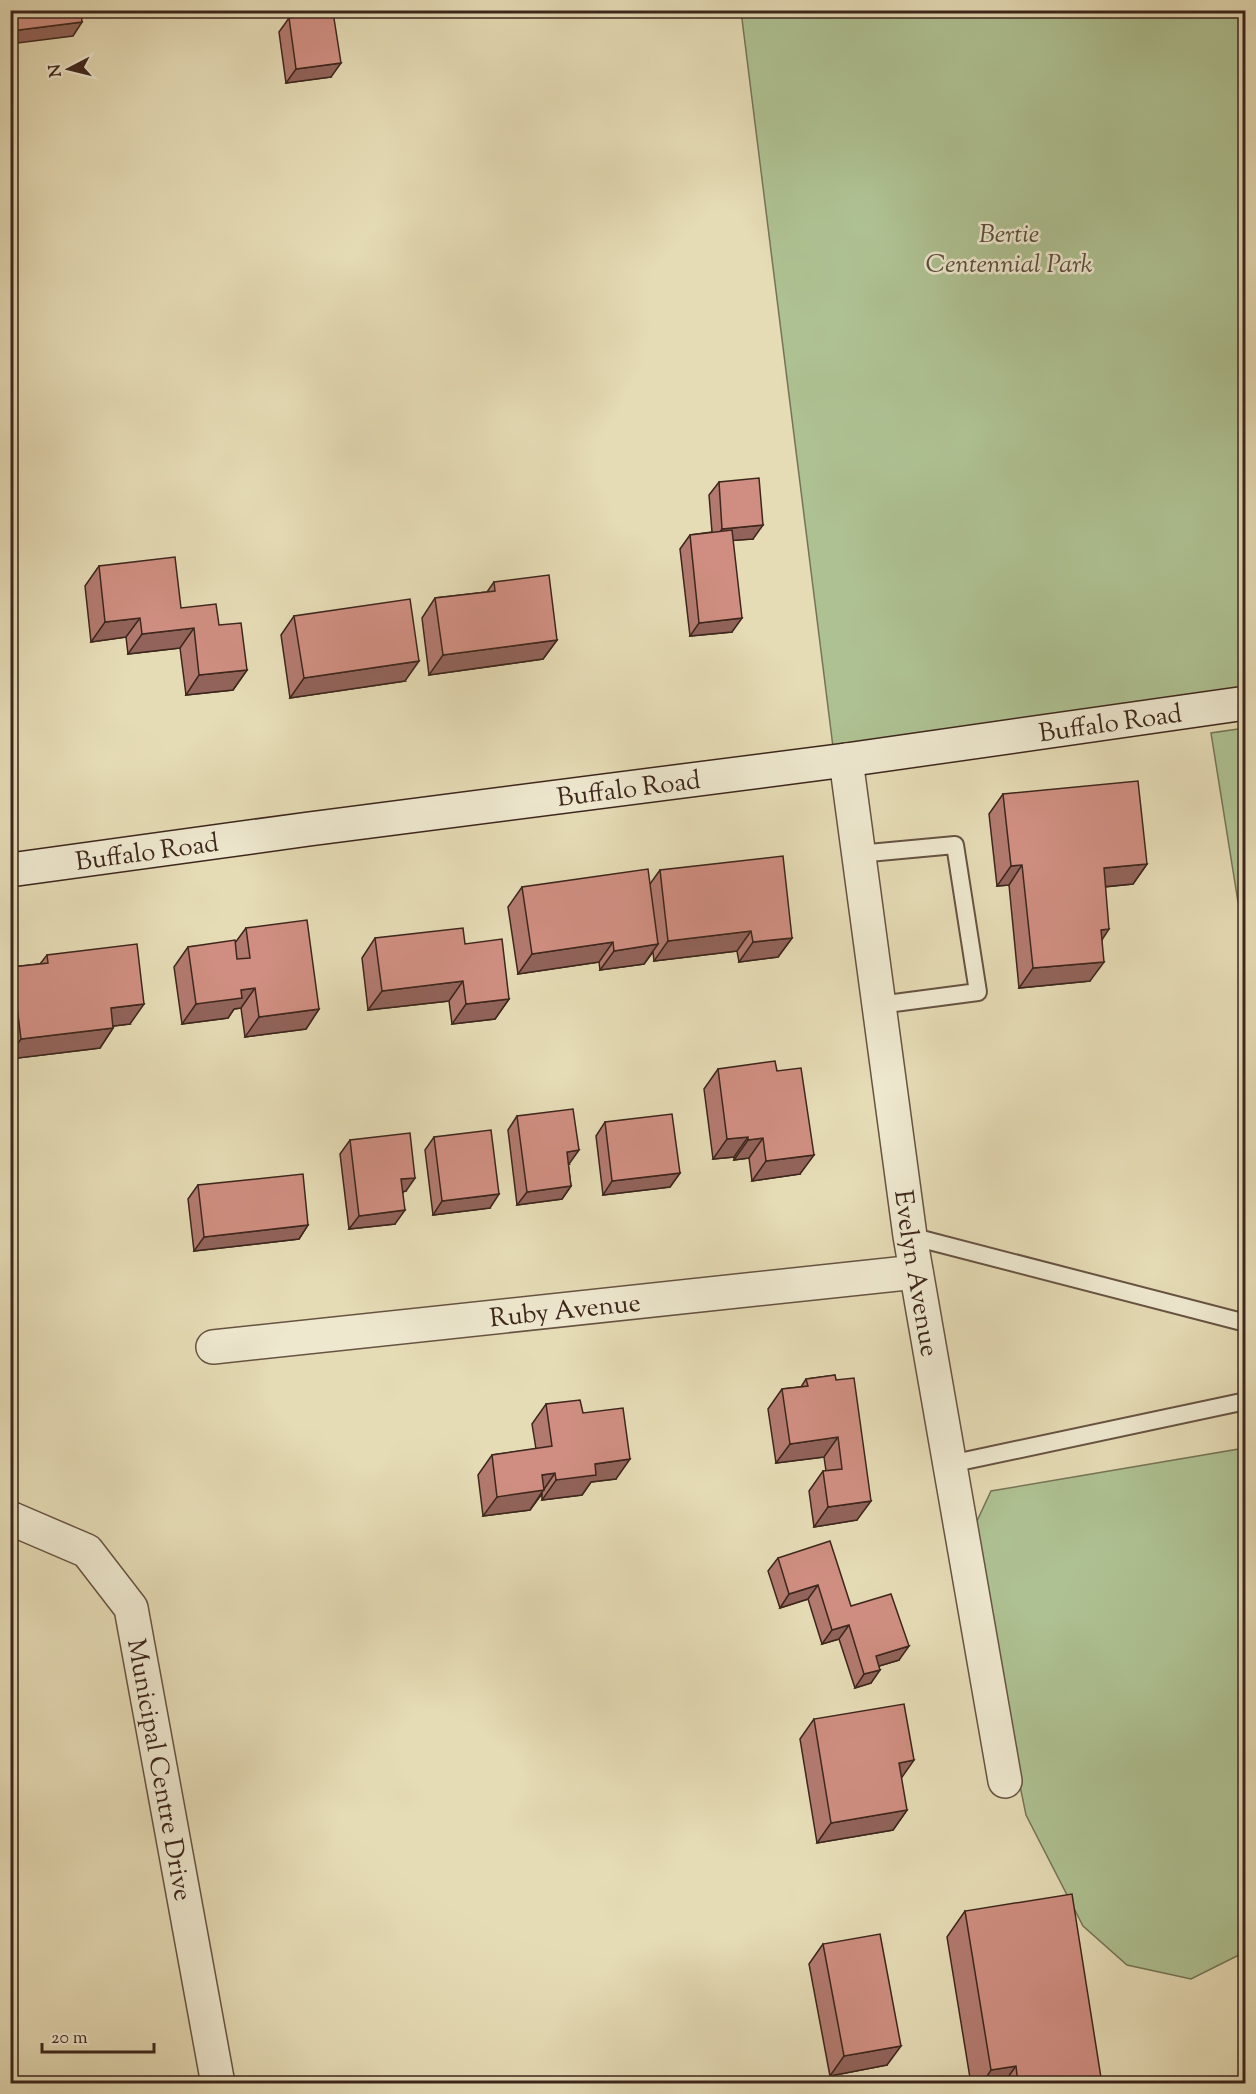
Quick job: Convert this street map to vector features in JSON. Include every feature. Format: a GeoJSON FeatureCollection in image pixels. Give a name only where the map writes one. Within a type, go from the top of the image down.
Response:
{"type":"FeatureCollection","features":[{"type":"Feature","properties":{"kind":"street","name":"Buffalo Road"},"geometry":{"type":"LineString","coordinates":[[10,870],[309,828],[846,760],[1245,703]]}},
{"type":"Feature","properties":{"kind":"street","name":"Evelyn Avenue"},"geometry":{"type":"LineString","coordinates":[[846,760],[910,1236],[1005,1781]]}},
{"type":"Feature","properties":{"kind":"street","name":"Ruby Avenue"},"geometry":{"type":"LineString","coordinates":[[213,1347],[916,1272]]}},
{"type":"Feature","properties":{"kind":"street","name":"Municipal Centre Drive"},"geometry":{"type":"LineString","coordinates":[[10,1518],[87,1551],[131,1608],[218,2084]]}},
{"type":"Feature","properties":{"kind":"lane"},"geometry":{"type":"LineString","coordinates":[[858,854],[955,845],[978,992],[879,1005]]}},
{"type":"Feature","properties":{"kind":"lane"},"geometry":{"type":"LineString","coordinates":[[910,1236],[1245,1323]]}},
{"type":"Feature","properties":{"kind":"lane"},"geometry":{"type":"LineString","coordinates":[[950,1464],[1245,1401]]}},
{"type":"Feature","properties":{"kind":"green space","name":"Bertie Centennial Park"},"geometry":{"type":"Polygon","coordinates":[[[741,11],[1245,11],[1245,699],[834,755],[741,11]]]}},
{"type":"Feature","properties":{"kind":"green space"},"geometry":{"type":"Polygon","coordinates":[[[1246,728],[1245,910],[1238,902],[1211,733],[1246,728]]]}},
{"type":"Feature","properties":{"kind":"green space"},"geometry":{"type":"Polygon","coordinates":[[[1245,1448],[1245,1952],[1191,1979],[1127,1965],[1083,1926],[1026,1815],[969,1538],[991,1491],[1245,1448]]]}},
{"type":"Feature","properties":{"kind":"building"},"geometry":{"type":"Polygon","coordinates":[[[10,10],[81,10],[82,22],[11,31],[10,10]]]}},
{"type":"Feature","properties":{"kind":"building"},"geometry":{"type":"Polygon","coordinates":[[[333,12],[341,63],[296,69],[289,18],[333,12]]]}},
{"type":"Feature","properties":{"kind":"building"},"geometry":{"type":"Polygon","coordinates":[[[759,478],[763,525],[722,529],[719,482],[759,478]]]}},
{"type":"Feature","properties":{"kind":"building"},"geometry":{"type":"Polygon","coordinates":[[[732,530],[742,618],[699,623],[690,535],[732,530]]]}},
{"type":"Feature","properties":{"kind":"building"},"geometry":{"type":"Polygon","coordinates":[[[175,557],[181,608],[216,604],[219,625],[241,623],[247,670],[199,675],[194,628],[142,634],[140,618],[105,622],[99,566],[175,557]]]}},
{"type":"Feature","properties":{"kind":"building"},"geometry":{"type":"Polygon","coordinates":[[[549,575],[557,640],[443,655],[435,598],[495,591],[494,582],[549,575]]]}},
{"type":"Feature","properties":{"kind":"building"},"geometry":{"type":"Polygon","coordinates":[[[410,599],[419,661],[304,678],[294,616],[410,599]]]}},
{"type":"Feature","properties":{"kind":"building"},"geometry":{"type":"Polygon","coordinates":[[[1138,781],[1147,864],[1104,868],[1109,929],[1101,930],[1104,962],[1033,968],[1022,865],[1011,866],[1003,794],[1138,781]]]}},
{"type":"Feature","properties":{"kind":"building"},"geometry":{"type":"Polygon","coordinates":[[[783,856],[792,938],[753,942],[751,931],[668,941],[660,870],[783,856]]]}},
{"type":"Feature","properties":{"kind":"building"},"geometry":{"type":"Polygon","coordinates":[[[648,869],[658,944],[614,951],[613,942],[532,954],[522,887],[648,869]]]}},
{"type":"Feature","properties":{"kind":"building"},"geometry":{"type":"Polygon","coordinates":[[[307,920],[319,1009],[259,1017],[255,988],[241,990],[242,998],[196,1004],[188,947],[235,940],[237,959],[250,958],[246,928],[307,920]]]}},
{"type":"Feature","properties":{"kind":"building"},"geometry":{"type":"Polygon","coordinates":[[[463,928],[465,944],[502,939],[509,999],[466,1004],[463,981],[382,991],[375,938],[463,928]]]}},
{"type":"Feature","properties":{"kind":"building"},"geometry":{"type":"Polygon","coordinates":[[[137,944],[144,1004],[111,1008],[113,1028],[21,1039],[12,967],[48,963],[47,955],[137,944]]]}},
{"type":"Feature","properties":{"kind":"building"},"geometry":{"type":"Polygon","coordinates":[[[775,1061],[777,1071],[801,1068],[814,1155],[766,1161],[763,1138],[727,1139],[718,1069],[775,1061]]]}},
{"type":"Feature","properties":{"kind":"building"},"geometry":{"type":"Polygon","coordinates":[[[10,1085],[13,1102],[10,1102],[10,1085]]]}},
{"type":"Feature","properties":{"kind":"building"},"geometry":{"type":"Polygon","coordinates":[[[573,1109],[579,1150],[567,1152],[571,1186],[527,1192],[517,1116],[573,1109]]]}},
{"type":"Feature","properties":{"kind":"building"},"geometry":{"type":"Polygon","coordinates":[[[672,1114],[680,1173],[612,1181],[605,1122],[672,1114]]]}},
{"type":"Feature","properties":{"kind":"building"},"geometry":{"type":"Polygon","coordinates":[[[491,1130],[499,1194],[442,1201],[434,1137],[491,1130]]]}},
{"type":"Feature","properties":{"kind":"building"},"geometry":{"type":"Polygon","coordinates":[[[410,1133],[415,1178],[401,1179],[405,1210],[359,1216],[350,1140],[410,1133]]]}},
{"type":"Feature","properties":{"kind":"building"},"geometry":{"type":"Polygon","coordinates":[[[303,1174],[308,1225],[204,1237],[198,1185],[303,1174]]]}},
{"type":"Feature","properties":{"kind":"building"},"geometry":{"type":"Polygon","coordinates":[[[835,1375],[836,1380],[854,1378],[871,1501],[828,1507],[823,1471],[842,1469],[838,1437],[790,1444],[782,1389],[808,1386],[806,1379],[835,1375]]]}},
{"type":"Feature","properties":{"kind":"building"},"geometry":{"type":"Polygon","coordinates":[[[580,1400],[583,1413],[623,1408],[630,1459],[595,1464],[596,1475],[556,1480],[555,1473],[542,1475],[544,1490],[497,1497],[492,1455],[552,1446],[546,1404],[580,1400]]]}},
{"type":"Feature","properties":{"kind":"building"},"geometry":{"type":"Polygon","coordinates":[[[830,1541],[851,1606],[891,1594],[909,1646],[876,1656],[880,1670],[864,1674],[849,1625],[832,1630],[818,1585],[789,1594],[778,1558],[830,1541]]]}},
{"type":"Feature","properties":{"kind":"building"},"geometry":{"type":"Polygon","coordinates":[[[904,1704],[914,1760],[899,1763],[907,1810],[831,1823],[814,1719],[904,1704]]]}},
{"type":"Feature","properties":{"kind":"building"},"geometry":{"type":"Polygon","coordinates":[[[1072,1894],[1102,2084],[1018,2084],[1016,2066],[991,2070],[965,1911],[1072,1894]]]}},
{"type":"Feature","properties":{"kind":"building"},"geometry":{"type":"Polygon","coordinates":[[[880,1934],[901,2046],[844,2056],[823,1944],[880,1934]]]}}]}
